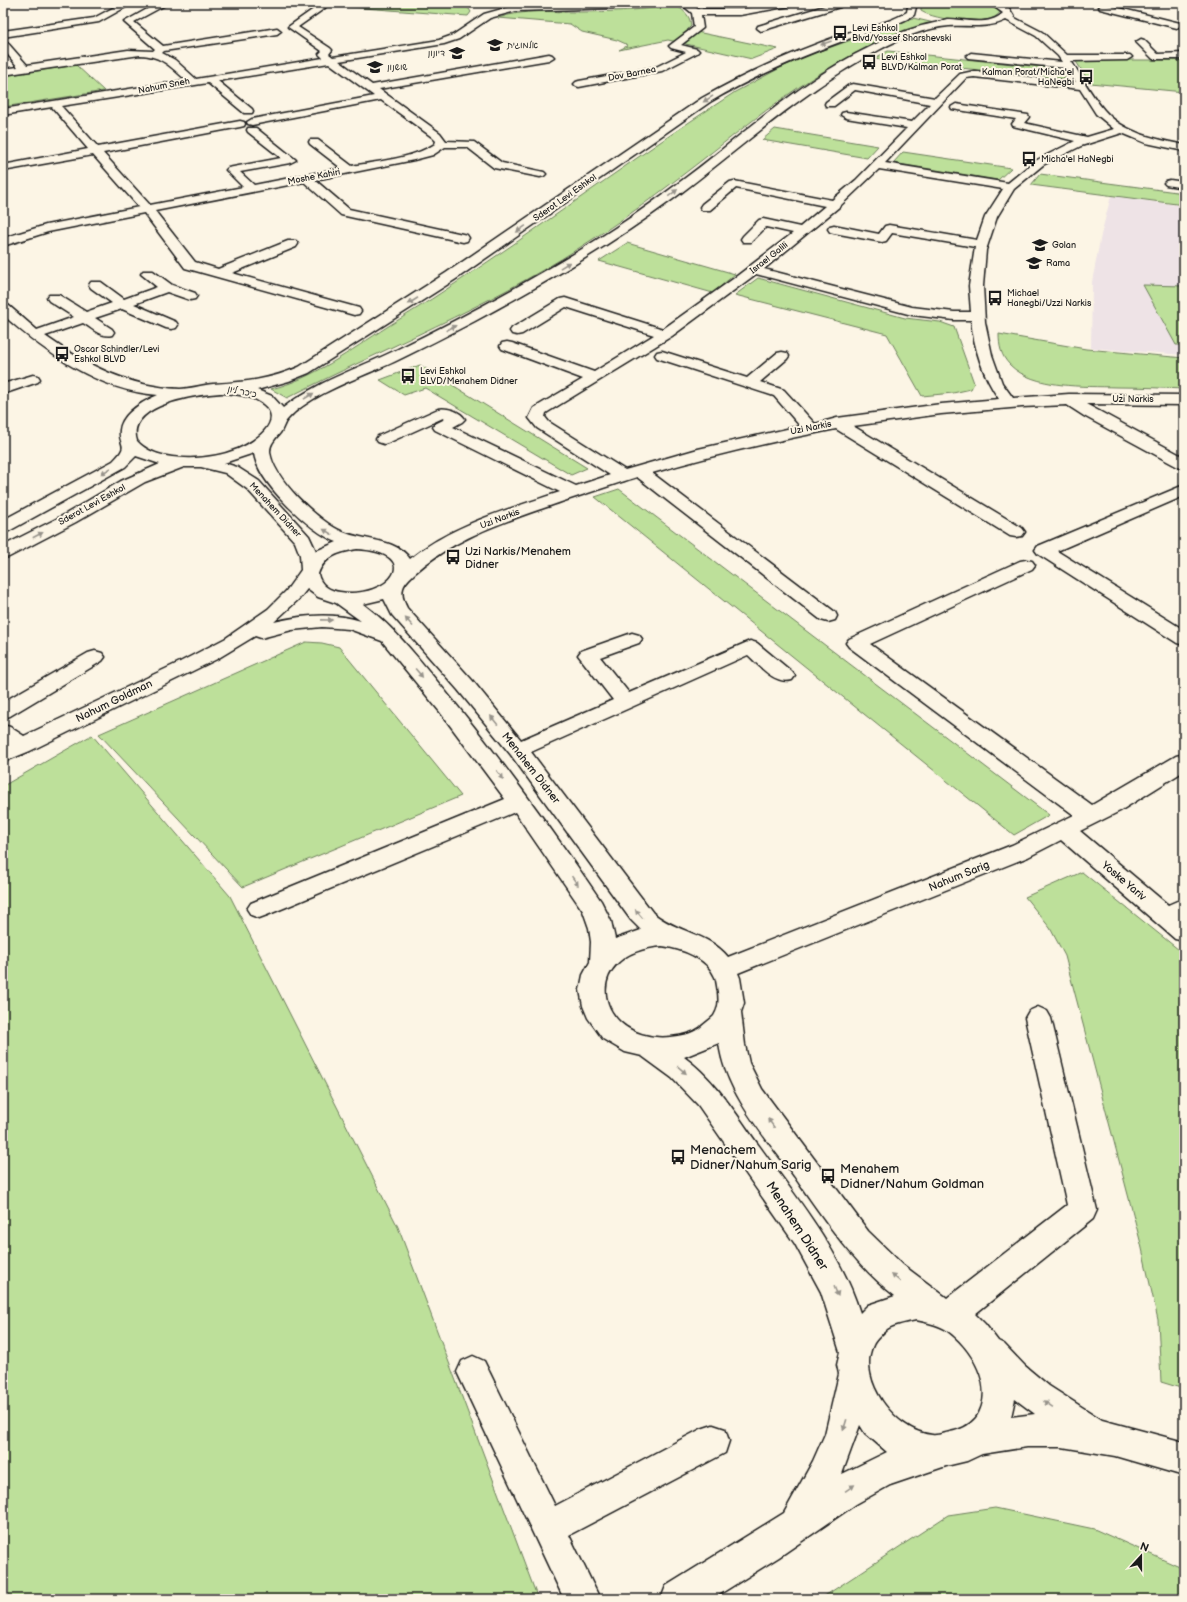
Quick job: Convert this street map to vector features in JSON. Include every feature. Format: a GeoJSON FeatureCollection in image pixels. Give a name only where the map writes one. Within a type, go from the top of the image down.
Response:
{"type":"FeatureCollection","features":[{"type":"Feature","properties":{"kind":"street"},"geometry":{"type":"LineString","coordinates":[[3,34],[96,20],[129,3]]}},
{"type":"Feature","properties":{"kind":"street","name":"Nahum Sneh"},"geometry":{"type":"LineString","coordinates":[[165,3],[128,22],[194,82]]}},
{"type":"Feature","properties":{"kind":"street"},"geometry":{"type":"LineString","coordinates":[[514,9],[528,3]]}},
{"type":"Feature","properties":{"kind":"street"},"geometry":{"type":"LineString","coordinates":[[538,3],[564,6]]}},
{"type":"Feature","properties":{"kind":"street"},"geometry":{"type":"LineString","coordinates":[[194,82],[448,40],[484,12],[564,6],[607,6],[649,3]]}},
{"type":"Feature","properties":{"kind":"street"},"geometry":{"type":"LineString","coordinates":[[684,3],[696,12],[749,10],[790,3]]}},
{"type":"Feature","properties":{"kind":"street"},"geometry":{"type":"LineString","coordinates":[[993,3],[1008,8]]}},
{"type":"Feature","properties":{"kind":"street"},"geometry":{"type":"LineString","coordinates":[[761,28],[837,5]]}},
{"type":"Feature","properties":{"kind":"street"},"geometry":{"type":"LineString","coordinates":[[322,6],[292,27],[327,50],[324,54],[331,60],[440,138],[442,144],[470,144],[498,166],[540,174]]}},
{"type":"Feature","properties":{"kind":"street"},"geometry":{"type":"LineString","coordinates":[[1103,6],[1181,23],[1173,35]]}},
{"type":"Feature","properties":{"kind":"street"},"geometry":{"type":"LineString","coordinates":[[975,24],[999,20],[1006,17],[1008,8]]}},
{"type":"Feature","properties":{"kind":"street"},"geometry":{"type":"LineString","coordinates":[[1008,8],[1008,16],[1012,20],[1039,34],[1065,59],[1100,112],[1107,120],[1122,130],[1146,140],[1184,148]]}},
{"type":"Feature","properties":{"kind":"street"},"geometry":{"type":"LineString","coordinates":[[916,9],[959,23]]}},
{"type":"Feature","properties":{"kind":"street","name":"Sderot Levi Eshkol"},"geometry":{"type":"LineString","coordinates":[[222,388],[247,388],[268,384],[304,370],[451,276],[717,94],[759,71],[801,53],[847,36],[903,19],[916,9]]}},
{"type":"Feature","properties":{"kind":"street"},"geometry":{"type":"LineString","coordinates":[[749,10],[756,13],[763,21],[774,24]]}},
{"type":"Feature","properties":{"kind":"street","name":"Dov Barnea"},"geometry":{"type":"LineString","coordinates":[[579,84],[659,69],[694,51],[674,46],[699,28],[696,12]]}},
{"type":"Feature","properties":{"kind":"street"},"geometry":{"type":"LineString","coordinates":[[132,444],[136,449],[151,457],[161,460],[190,462],[220,459],[252,448],[268,438],[277,426],[278,420],[293,406],[315,392],[406,350],[480,313],[525,288],[604,240],[673,193],[803,92],[847,63],[884,44],[921,28],[937,24],[959,23],[1006,28],[1036,38],[1065,59]]}},
{"type":"Feature","properties":{"kind":"street"},"geometry":{"type":"LineString","coordinates":[[3,72],[128,53],[159,51],[277,31]]}},
{"type":"Feature","properties":{"kind":"street"},"geometry":{"type":"LineString","coordinates":[[1141,42],[1156,57],[1184,56]]}},
{"type":"Feature","properties":{"kind":"street"},"geometry":{"type":"LineString","coordinates":[[3,43],[25,69]]}},
{"type":"Feature","properties":{"kind":"street"},"geometry":{"type":"LineString","coordinates":[[971,56],[1065,59],[1127,58]]}},
{"type":"Feature","properties":{"kind":"street"},"geometry":{"type":"LineString","coordinates":[[370,88],[549,57]]}},
{"type":"Feature","properties":{"kind":"street","name":"Israel Galili"},"geometry":{"type":"LineString","coordinates":[[622,476],[546,427],[537,418],[541,409],[595,378],[664,334],[754,270],[803,231],[877,165],[963,76],[974,74],[1083,86]]}},
{"type":"Feature","properties":{"kind":"street"},"geometry":{"type":"LineString","coordinates":[[209,79],[248,111]]}},
{"type":"Feature","properties":{"kind":"street","name":"Nahum Sneh"},"geometry":{"type":"LineString","coordinates":[[3,112],[194,82]]}},
{"type":"Feature","properties":{"kind":"street"},"geometry":{"type":"LineString","coordinates":[[889,84],[942,98]]}},
{"type":"Feature","properties":{"kind":"street"},"geometry":{"type":"LineString","coordinates":[[830,104],[853,87],[942,98]]}},
{"type":"Feature","properties":{"kind":"street"},"geometry":{"type":"LineString","coordinates":[[251,189],[232,170],[290,160],[252,126],[385,98],[403,97]]}},
{"type":"Feature","properties":{"kind":"street"},"geometry":{"type":"LineString","coordinates":[[54,104],[147,209],[190,265],[354,311]]}},
{"type":"Feature","properties":{"kind":"street"},"geometry":{"type":"LineString","coordinates":[[956,107],[1024,118],[1017,124],[1088,141]]}},
{"type":"Feature","properties":{"kind":"street"},"geometry":{"type":"LineString","coordinates":[[846,115],[916,126]]}},
{"type":"Feature","properties":{"kind":"street"},"geometry":{"type":"LineString","coordinates":[[925,115],[940,118]]}},
{"type":"Feature","properties":{"kind":"street"},"geometry":{"type":"LineString","coordinates":[[3,168],[240,124]]}},
{"type":"Feature","properties":{"kind":"street"},"geometry":{"type":"LineString","coordinates":[[1008,402],[995,383],[985,356],[977,316],[976,286],[982,245],[991,217],[1010,188],[1039,163],[1077,144],[1122,130]]}},
{"type":"Feature","properties":{"kind":"street"},"geometry":{"type":"LineString","coordinates":[[314,142],[350,170]]}},
{"type":"Feature","properties":{"kind":"street","name":"Moshe Kahiri"},"geometry":{"type":"LineString","coordinates":[[3,242],[46,229],[417,156],[434,151],[442,144]]}},
{"type":"Feature","properties":{"kind":"street"},"geometry":{"type":"LineString","coordinates":[[877,165],[1010,188]]}},
{"type":"Feature","properties":{"kind":"street"},"geometry":{"type":"LineString","coordinates":[[306,178],[346,212],[463,238]]}},
{"type":"Feature","properties":{"kind":"street"},"geometry":{"type":"LineString","coordinates":[[1170,183],[1184,185]]}},
{"type":"Feature","properties":{"kind":"street"},"geometry":{"type":"LineString","coordinates":[[706,207],[734,184],[839,200]]}},
{"type":"Feature","properties":{"kind":"street"},"geometry":{"type":"LineString","coordinates":[[789,187],[839,200]]}},
{"type":"Feature","properties":{"kind":"street"},"geometry":{"type":"LineString","coordinates":[[746,239],[763,224],[803,231]]}},
{"type":"Feature","properties":{"kind":"street","name":"Moshe Kahiri"},"geometry":{"type":"LineString","coordinates":[[3,232],[46,229]]}},
{"type":"Feature","properties":{"kind":"street"},"geometry":{"type":"LineString","coordinates":[[834,229],[882,238],[889,229],[982,245]]}},
{"type":"Feature","properties":{"kind":"street"},"geometry":{"type":"LineString","coordinates":[[219,273],[292,244]]}},
{"type":"Feature","properties":{"kind":"street"},"geometry":{"type":"LineString","coordinates":[[754,270],[906,310],[940,315],[977,316]]}},
{"type":"Feature","properties":{"kind":"street"},"geometry":{"type":"LineString","coordinates":[[148,274],[167,288],[190,296]]}},
{"type":"Feature","properties":{"kind":"street"},"geometry":{"type":"LineString","coordinates":[[96,285],[122,304],[171,325]]}},
{"type":"Feature","properties":{"kind":"street"},"geometry":{"type":"LineString","coordinates":[[35,335],[167,288]]}},
{"type":"Feature","properties":{"kind":"street"},"geometry":{"type":"LineString","coordinates":[[54,298],[107,332]]}},
{"type":"Feature","properties":{"kind":"street"},"geometry":{"type":"LineString","coordinates":[[517,331],[565,302],[664,334]]}},
{"type":"Feature","properties":{"kind":"street"},"geometry":{"type":"LineString","coordinates":[[3,308],[35,335],[71,359],[112,380],[150,391],[188,391]]}},
{"type":"Feature","properties":{"kind":"street"},"geometry":{"type":"LineString","coordinates":[[664,319],[679,324]]}},
{"type":"Feature","properties":{"kind":"street"},"geometry":{"type":"LineString","coordinates":[[507,346],[595,378]]}},
{"type":"Feature","properties":{"kind":"street"},"geometry":{"type":"LineString","coordinates":[[662,355],[779,394],[810,428]]}},
{"type":"Feature","properties":{"kind":"street"},"geometry":{"type":"LineString","coordinates":[[749,384],[782,356]]}},
{"type":"Feature","properties":{"kind":"street"},"geometry":{"type":"LineString","coordinates":[[3,389],[33,379]]}},
{"type":"Feature","properties":{"kind":"street"},"geometry":{"type":"LineString","coordinates":[[112,380],[131,400],[135,408],[135,417]]}},
{"type":"Feature","properties":{"kind":"street","name":"כיכר ליון"},"geometry":{"type":"LineString","coordinates":[[132,444],[127,434],[128,428],[135,417],[145,408],[158,401],[188,391],[222,388],[243,391],[261,396],[276,409],[278,420]]}},
{"type":"Feature","properties":{"kind":"street"},"geometry":{"type":"LineString","coordinates":[[1069,399],[1089,413],[1184,464]]}},
{"type":"Feature","properties":{"kind":"street","name":"Uzi Narkis"},"geometry":{"type":"LineString","coordinates":[[372,545],[409,545],[452,538],[574,492],[622,476],[707,452],[837,423],[922,410],[1008,402],[1069,399],[1184,400]]}},
{"type":"Feature","properties":{"kind":"street"},"geometry":{"type":"LineString","coordinates":[[384,439],[443,412],[458,420],[441,427],[574,492]]}},
{"type":"Feature","properties":{"kind":"street"},"geometry":{"type":"LineString","coordinates":[[837,423],[1016,532]]}},
{"type":"Feature","properties":{"kind":"street","name":"Menahem Didner"},"geometry":{"type":"LineString","coordinates":[[268,438],[262,447],[263,458],[271,475],[302,509],[326,531],[344,539],[372,545]]}},
{"type":"Feature","properties":{"kind":"street"},"geometry":{"type":"LineString","coordinates":[[3,527],[119,464],[128,455],[132,444]]}},
{"type":"Feature","properties":{"kind":"street","name":"Sderot Levi Eshkol"},"geometry":{"type":"LineString","coordinates":[[3,553],[68,519],[148,473],[162,468],[190,462]]}},
{"type":"Feature","properties":{"kind":"street","name":"Menahem Didner"},"geometry":{"type":"LineString","coordinates":[[190,462],[210,463],[221,466],[236,473],[249,482],[303,540],[309,555],[309,572]]}},
{"type":"Feature","properties":{"kind":"street"},"geometry":{"type":"LineString","coordinates":[[639,471],[828,616]]}},
{"type":"Feature","properties":{"kind":"street"},"geometry":{"type":"LineString","coordinates":[[1184,490],[1044,550],[1184,639]]}},
{"type":"Feature","properties":{"kind":"street","name":"Uzi Narkis"},"geometry":{"type":"LineString","coordinates":[[398,581],[420,559],[452,538]]}},
{"type":"Feature","properties":{"kind":"street"},"geometry":{"type":"LineString","coordinates":[[337,598],[356,599],[384,592],[398,581],[404,568],[402,560],[395,553],[372,545],[343,546],[330,551],[315,561],[309,572],[313,586],[366,614],[397,647],[438,696],[519,802],[593,907],[602,931],[604,947],[602,963]]}},
{"type":"Feature","properties":{"kind":"street"},"geometry":{"type":"LineString","coordinates":[[1026,565],[856,643],[1091,816]]}},
{"type":"Feature","properties":{"kind":"street","name":"Nahum Goldman"},"geometry":{"type":"LineString","coordinates":[[226,648],[257,627],[274,613],[296,591],[309,572]]}},
{"type":"Feature","properties":{"kind":"street","name":"Menahem Didner"},"geometry":{"type":"LineString","coordinates":[[398,581],[392,592],[392,598],[399,611],[465,685],[518,750],[640,914],[652,926],[662,933],[684,941]]}},
{"type":"Feature","properties":{"kind":"street","name":"Nahum Goldman"},"geometry":{"type":"LineString","coordinates":[[3,755],[261,632],[302,610],[337,598]]}},
{"type":"Feature","properties":{"kind":"street"},"geometry":{"type":"LineString","coordinates":[[261,632],[300,622],[328,620],[340,621],[373,631],[397,647]]}},
{"type":"Feature","properties":{"kind":"street"},"geometry":{"type":"LineString","coordinates":[[625,702],[588,655],[632,639]]}},
{"type":"Feature","properties":{"kind":"street"},"geometry":{"type":"LineString","coordinates":[[518,750],[750,648],[784,676]]}},
{"type":"Feature","properties":{"kind":"street"},"geometry":{"type":"LineString","coordinates":[[3,711],[95,657]]}},
{"type":"Feature","properties":{"kind":"street"},"geometry":{"type":"LineString","coordinates":[[3,732],[23,746]]}},
{"type":"Feature","properties":{"kind":"street","name":"Nahum Sarig"},"geometry":{"type":"LineString","coordinates":[[723,969],[1020,852],[1112,805],[1184,761]]}},
{"type":"Feature","properties":{"kind":"street"},"geometry":{"type":"LineString","coordinates":[[258,909],[519,802]]}},
{"type":"Feature","properties":{"kind":"street","name":"Yoske Yariv"},"geometry":{"type":"LineString","coordinates":[[1064,830],[1175,912],[1184,932]]}},
{"type":"Feature","properties":{"kind":"street"},"geometry":{"type":"LineString","coordinates":[[662,937],[684,941],[703,949],[718,961],[723,969],[732,994],[725,1020],[715,1031],[694,1044],[673,1049],[650,1048],[628,1041],[619,1036],[604,1022],[595,1006],[593,988],[597,971],[602,963],[615,950],[642,939],[662,937]]}},
{"type":"Feature","properties":{"kind":"street"},"geometry":{"type":"LineString","coordinates":[[728,1012],[733,1054],[740,1074],[752,1097],[858,1241],[892,1275],[970,1329],[998,1362],[1041,1399],[1080,1425],[1119,1442]]}},
{"type":"Feature","properties":{"kind":"street"},"geometry":{"type":"LineString","coordinates":[[944,1312],[1083,1210],[1038,1018]]}},
{"type":"Feature","properties":{"kind":"street","name":"Menahem Didner"},"geometry":{"type":"LineString","coordinates":[[650,1048],[681,1070],[708,1097],[805,1234],[833,1283],[842,1305],[854,1361],[859,1395],[871,1416],[880,1426],[900,1441],[924,1450],[947,1451]]}},
{"type":"Feature","properties":{"kind":"street"},"geometry":{"type":"LineString","coordinates":[[795,1526],[832,1458],[844,1428],[848,1412],[854,1361],[864,1330],[870,1323],[886,1311],[896,1308],[916,1305],[944,1312]]}},
{"type":"Feature","properties":{"kind":"street"},"geometry":{"type":"LineString","coordinates":[[679,1599],[795,1526],[825,1503],[870,1476],[916,1457],[958,1449],[977,1439],[985,1432],[996,1414],[999,1390],[996,1368],[985,1346]]}},
{"type":"Feature","properties":{"kind":"street"},"geometry":{"type":"LineString","coordinates":[[473,1372],[582,1599]]}},
{"type":"Feature","properties":{"kind":"street"},"geometry":{"type":"LineString","coordinates":[[977,1439],[1014,1432],[1042,1430],[1087,1434],[1184,1460]]}},
{"type":"Feature","properties":{"kind":"street"},"geometry":{"type":"LineString","coordinates":[[548,1528],[713,1441]]}},
{"type":"Feature","properties":{"kind":"shaded area"},"geometry":{"type":"Polygon","coordinates":[[[1111,196],[1184,206],[1184,355],[1091,348],[1092,282],[1101,235],[1111,196]]]}},
{"type":"Feature","properties":{"kind":"green space"},"geometry":{"type":"Polygon","coordinates":[[[298,3],[441,3],[462,5],[471,12],[468,16],[298,3]]]}},
{"type":"Feature","properties":{"kind":"green space"},"geometry":{"type":"Polygon","coordinates":[[[926,3],[977,4],[995,8],[1000,12],[995,17],[986,20],[962,21],[938,17],[921,11],[921,6],[926,3]]]}},
{"type":"Feature","properties":{"kind":"green space"},"geometry":{"type":"Polygon","coordinates":[[[676,5],[690,19],[691,26],[687,30],[778,49],[752,59],[668,40],[619,50],[627,46],[626,44],[617,40],[582,32],[570,24],[498,18],[528,12],[615,11],[676,5]]]}},
{"type":"Feature","properties":{"kind":"green space"},"geometry":{"type":"Polygon","coordinates":[[[913,18],[934,23],[913,28],[881,41],[832,66],[766,110],[672,183],[595,238],[544,269],[472,308],[287,398],[271,389],[317,371],[432,299],[735,92],[806,56],[913,18]]]}},
{"type":"Feature","properties":{"kind":"green space"},"geometry":{"type":"Polygon","coordinates":[[[888,51],[1060,69],[1067,79],[873,59],[888,51]]]}},
{"type":"Feature","properties":{"kind":"green space"},"geometry":{"type":"Polygon","coordinates":[[[1075,60],[1181,60],[1184,62],[1184,92],[1090,83],[1075,60]]]}},
{"type":"Feature","properties":{"kind":"green space"},"geometry":{"type":"Polygon","coordinates":[[[76,65],[104,91],[3,107],[3,76],[76,65]]]}},
{"type":"Feature","properties":{"kind":"green space"},"geometry":{"type":"Polygon","coordinates":[[[775,129],[878,146],[867,158],[762,140],[775,129]]]}},
{"type":"Feature","properties":{"kind":"green space"},"geometry":{"type":"Polygon","coordinates":[[[903,152],[1011,168],[998,180],[893,163],[903,152]]]}},
{"type":"Feature","properties":{"kind":"green space"},"geometry":{"type":"Polygon","coordinates":[[[1040,174],[1184,193],[1184,205],[1031,185],[1040,174]]]}},
{"type":"Feature","properties":{"kind":"green space"},"geometry":{"type":"Polygon","coordinates":[[[627,243],[735,274],[713,293],[599,261],[627,243]]]}},
{"type":"Feature","properties":{"kind":"green space"},"geometry":{"type":"Polygon","coordinates":[[[758,278],[905,318],[940,322],[954,327],[974,383],[971,389],[953,393],[922,396],[887,334],[735,295],[758,278]]]}},
{"type":"Feature","properties":{"kind":"green space"},"geometry":{"type":"Polygon","coordinates":[[[1143,285],[1184,286],[1184,345],[1176,345],[1143,285]]]}},
{"type":"Feature","properties":{"kind":"green space"},"geometry":{"type":"Polygon","coordinates":[[[999,334],[1086,349],[1184,358],[1184,389],[1060,385],[1032,378],[1020,373],[1004,358],[999,343],[999,334]]]}},
{"type":"Feature","properties":{"kind":"green space"},"geometry":{"type":"Polygon","coordinates":[[[420,365],[587,468],[571,475],[425,388],[404,395],[380,380],[420,365]]]}},
{"type":"Feature","properties":{"kind":"green space"},"geometry":{"type":"Polygon","coordinates":[[[619,489],[1049,815],[1014,835],[595,497],[619,489]]]}},
{"type":"Feature","properties":{"kind":"green space"},"geometry":{"type":"Polygon","coordinates":[[[306,642],[322,643],[339,647],[461,796],[243,887],[99,734],[306,642]]]}},
{"type":"Feature","properties":{"kind":"green space"},"geometry":{"type":"Polygon","coordinates":[[[92,735],[230,896],[398,1227],[538,1599],[3,1599],[3,786],[92,735]]]}},
{"type":"Feature","properties":{"kind":"green space"},"geometry":{"type":"Polygon","coordinates":[[[1082,872],[1184,954],[1184,1389],[1161,1382],[1158,1320],[1141,1244],[1065,956],[1050,928],[1025,897],[1082,872]]]}},
{"type":"Feature","properties":{"kind":"green space"},"geometry":{"type":"Polygon","coordinates":[[[995,1508],[1094,1529],[1184,1569],[1184,1599],[820,1599],[948,1515],[995,1508]]]}},
{"type":"Feature","properties":{"kind":"place","name":"Levi Eshkol Blvd/Yossef Sharshevski"},"geometry":{"type":"Point","coordinates":[840,33]}},
{"type":"Feature","properties":{"kind":"place","name":"אלמוגית"},"geometry":{"type":"Point","coordinates":[495,45]}},
{"type":"Feature","properties":{"kind":"place","name":"דיונון"},"geometry":{"type":"Point","coordinates":[457,53]}},
{"type":"Feature","properties":{"kind":"place","name":"Levi Eshkol BLVD/Kalman Porat"},"geometry":{"type":"Point","coordinates":[869,62]}},
{"type":"Feature","properties":{"kind":"place","name":"שושנון"},"geometry":{"type":"Point","coordinates":[375,67]}},
{"type":"Feature","properties":{"kind":"place","name":"Kalman Porat/Micha'el HaNegbi"},"geometry":{"type":"Point","coordinates":[1086,77]}},
{"type":"Feature","properties":{"kind":"place","name":"Micha'el HaNegbi"},"geometry":{"type":"Point","coordinates":[1029,159]}},
{"type":"Feature","properties":{"kind":"place","name":"Golan"},"geometry":{"type":"Point","coordinates":[1040,245]}},
{"type":"Feature","properties":{"kind":"place","name":"Rama"},"geometry":{"type":"Point","coordinates":[1034,263]}},
{"type":"Feature","properties":{"kind":"place","name":"Michael Hanegbi/Uzzi Narkis"},"geometry":{"type":"Point","coordinates":[995,298]}},
{"type":"Feature","properties":{"kind":"place","name":"Oscar Schindler/Levi Eshkol BLVD"},"geometry":{"type":"Point","coordinates":[62,354]}},
{"type":"Feature","properties":{"kind":"place","name":"Levi Eshkol BLVD/Menahem Didner"},"geometry":{"type":"Point","coordinates":[408,376]}},
{"type":"Feature","properties":{"kind":"place","name":"Uzi Narkis/Menahem Didner"},"geometry":{"type":"Point","coordinates":[453,557]}},
{"type":"Feature","properties":{"kind":"place","name":"Menachem Didner/Nahum Sarig"},"geometry":{"type":"Point","coordinates":[678,1157]}},
{"type":"Feature","properties":{"kind":"place","name":"Menahem Didner/Nahum Goldman"},"geometry":{"type":"Point","coordinates":[828,1176]}}]}
